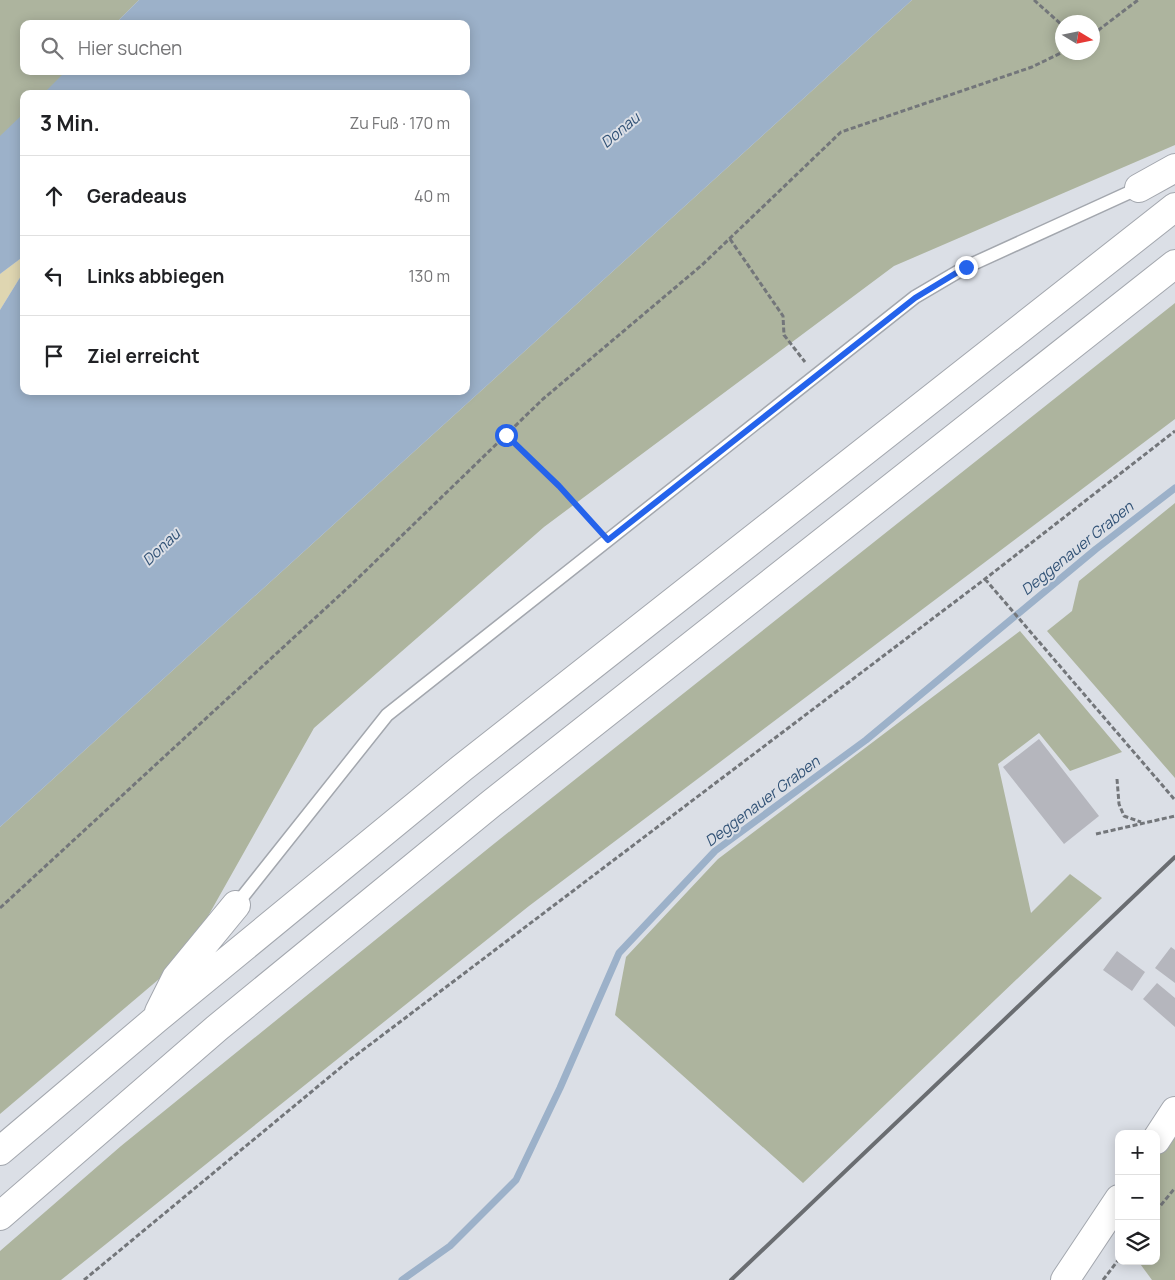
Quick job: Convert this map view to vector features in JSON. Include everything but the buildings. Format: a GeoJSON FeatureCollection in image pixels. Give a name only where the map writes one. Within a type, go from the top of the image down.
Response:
{"type":"FeatureCollection","features":[{"type":"Feature","properties":{"kind":"main road"},"geometry":{"type":"LineString","coordinates":[[1139,188],[1175,168]]}},
{"type":"Feature","properties":{"kind":"main road"},"geometry":{"type":"LineString","coordinates":[[0,1151],[155,1020],[462,768],[1175,207]]}},
{"type":"Feature","properties":{"kind":"main road"},"geometry":{"type":"LineString","coordinates":[[0,1216],[217,1028],[492,803],[1175,264]]}},
{"type":"Feature","properties":{"kind":"main road"},"geometry":{"type":"LineString","coordinates":[[155,1020],[176,978],[236,905]]}},
{"type":"Feature","properties":{"kind":"main road"},"geometry":{"type":"LineString","coordinates":[[1160,1134],[1175,1111]]}},
{"type":"Feature","properties":{"kind":"main road"},"geometry":{"type":"LineString","coordinates":[[1065,1280],[1115,1205]]}},
{"type":"Feature","properties":{"kind":"lane"},"geometry":{"type":"LineString","coordinates":[[236,905],[387,715],[915,298],[966,267],[1139,188]]}},
{"type":"Feature","properties":{"kind":"path"},"geometry":{"type":"LineString","coordinates":[[1034,0],[1055,19]]}},
{"type":"Feature","properties":{"kind":"path"},"geometry":{"type":"LineString","coordinates":[[1100,29],[1138,0]]}},
{"type":"Feature","properties":{"kind":"path"},"geometry":{"type":"LineString","coordinates":[[0,908],[346,590],[543,399],[695,272],[842,132],[1032,67],[1055,56]]}},
{"type":"Feature","properties":{"kind":"path"},"geometry":{"type":"LineString","coordinates":[[730,239],[783,316],[784,336],[816,376]]}},
{"type":"Feature","properties":{"kind":"path"},"geometry":{"type":"LineString","coordinates":[[84,1280],[351,1060],[985,579],[1175,431]]}},
{"type":"Feature","properties":{"kind":"path"},"geometry":{"type":"LineString","coordinates":[[506,435],[559,486],[608,540]]}},
{"type":"Feature","properties":{"kind":"path"},"geometry":{"type":"LineString","coordinates":[[985,579],[1175,800]]}},
{"type":"Feature","properties":{"kind":"path"},"geometry":{"type":"LineString","coordinates":[[1117,780],[1118,804],[1124,816],[1142,822]]}},
{"type":"Feature","properties":{"kind":"path"},"geometry":{"type":"LineString","coordinates":[[1096,834],[1175,816]]}},
{"type":"Feature","properties":{"kind":"path"},"geometry":{"type":"LineString","coordinates":[[1160,1206],[1175,1188]]}},
{"type":"Feature","properties":{"kind":"path"},"geometry":{"type":"LineString","coordinates":[[1103,1280],[1115,1264]]}},
{"type":"Feature","properties":{"kind":"green space"},"geometry":{"type":"Polygon","coordinates":[[[0,0],[139,0],[119,20],[20,20],[20,75],[63,75],[49,90],[20,90],[20,118],[0,138],[0,0]]]}},
{"type":"Feature","properties":{"kind":"green space"},"geometry":{"type":"Polygon","coordinates":[[[912,0],[1175,0],[1175,145],[894,266],[544,527],[314,728],[185,957],[0,1114],[0,827],[912,0]]]}},
{"type":"Feature","properties":{"kind":"green space"},"geometry":{"type":"Polygon","coordinates":[[[1175,303],[1175,419],[529,906],[61,1280],[0,1280],[0,1251],[121,1146],[490,847],[1175,303]]]}},
{"type":"Feature","properties":{"kind":"green space"},"geometry":{"type":"Polygon","coordinates":[[[1175,503],[1175,778],[1047,631],[1072,611],[1079,581],[1175,503]]]}},
{"type":"Feature","properties":{"kind":"green space"},"geometry":{"type":"Polygon","coordinates":[[[1020,631],[1122,752],[1070,771],[1039,733],[998,764],[1031,913],[1070,874],[1102,898],[803,1183],[615,1015],[626,957],[718,859],[1020,631]]]}},
{"type":"Feature","properties":{"kind":"green space"},"geometry":{"type":"Polygon","coordinates":[[[1175,1131],[1175,1280],[1152,1280],[1141,1265],[1160,1265],[1160,1150],[1175,1131]]]}},
{"type":"Feature","properties":{"kind":"sand"},"geometry":{"type":"Polygon","coordinates":[[[20,259],[20,278],[0,310],[0,274],[20,259]]]}},
{"type":"Feature","properties":{"kind":"water","name":"Donau"},"geometry":{"type":"Polygon","coordinates":[[[139,0],[912,0],[0,827],[0,310],[20,278],[20,395],[470,395],[470,90],[47,90],[62,75],[470,75],[470,20],[119,20],[139,0]]]}},
{"type":"Feature","properties":{"kind":"water"},"geometry":{"type":"Polygon","coordinates":[[[20,117],[20,259],[0,274],[0,136],[20,117]]]}},
{"type":"Feature","properties":{"kind":"waterway","name":"Deggenauer Graben"},"geometry":{"type":"LineString","coordinates":[[402,1280],[450,1246],[516,1180],[560,1088],[619,953],[715,851],[866,740],[1096,549],[1175,488]]}},
{"type":"Feature","properties":{"kind":"railway"},"geometry":{"type":"LineString","coordinates":[[731,1280],[1175,857]]}},
{"type":"Feature","properties":{"kind":"route"},"geometry":{"type":"LineString","coordinates":[[506,435],[559,486],[608,540],[915,298],[966,267]]}}]}
